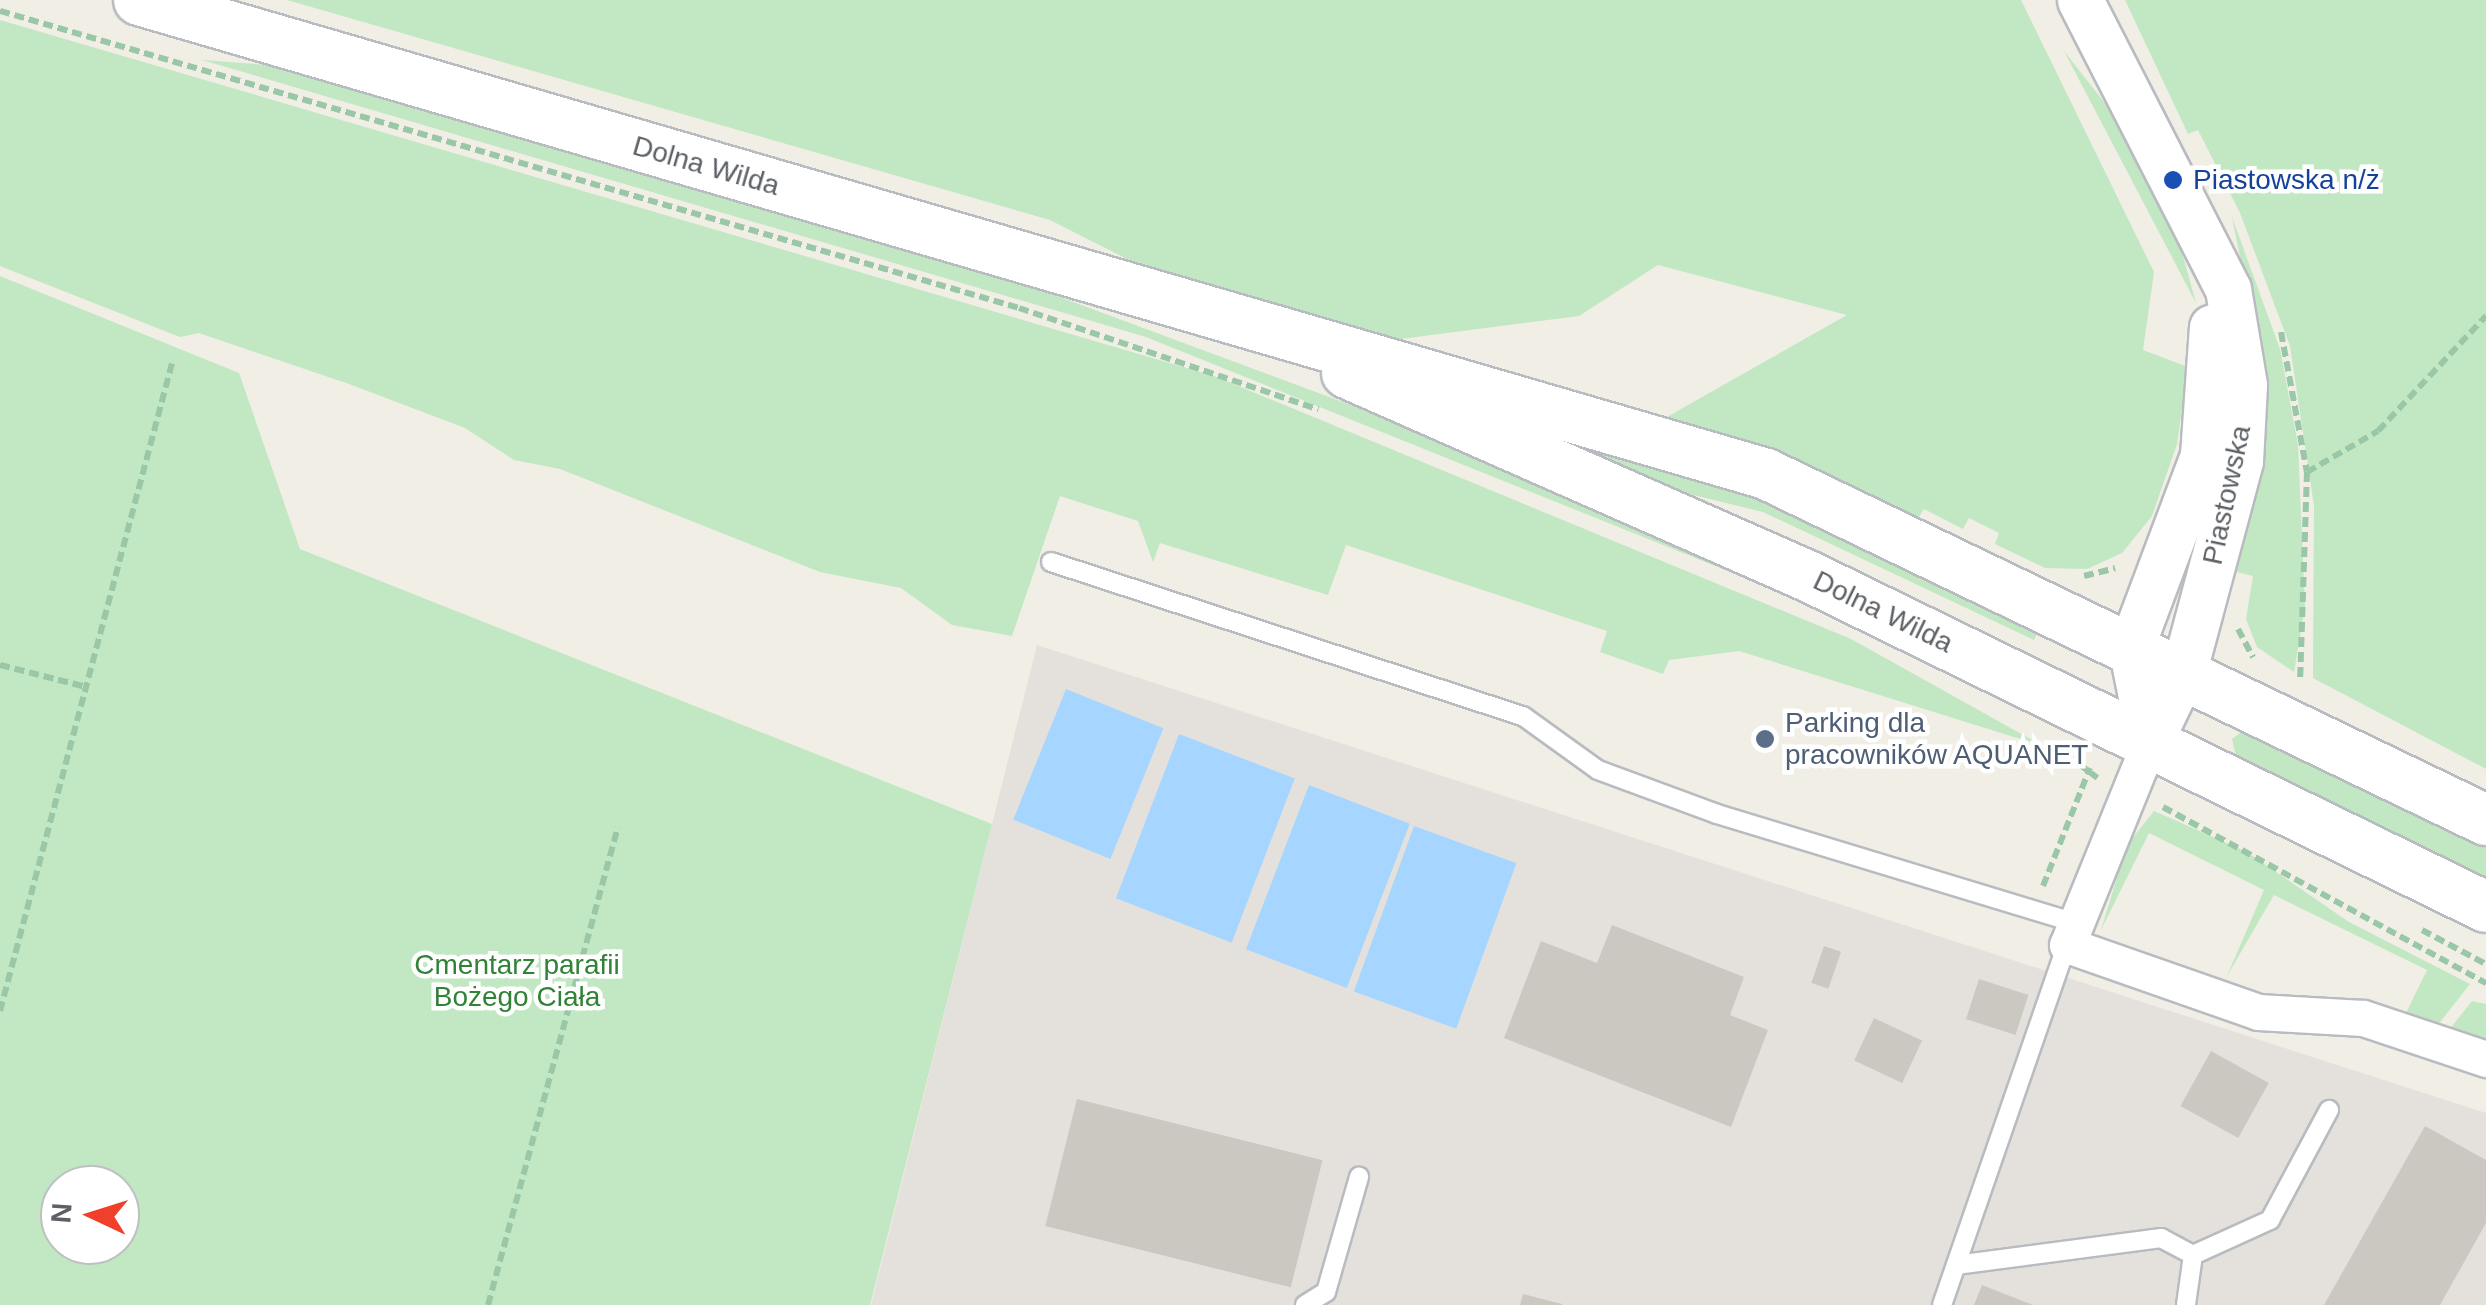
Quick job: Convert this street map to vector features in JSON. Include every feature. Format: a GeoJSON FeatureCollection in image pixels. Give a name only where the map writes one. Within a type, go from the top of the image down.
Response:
{"type":"FeatureCollection","features":[{"type":"Feature","properties":{"kind":"main road","name":"Dolna Wilda"},"geometry":{"type":"LineString","coordinates":[[139,0],[1272,334],[1445,375],[1766,474],[2184,670],[2486,820]]}},
{"type":"Feature","properties":{"kind":"main road","name":"Dolna Wilda"},"geometry":{"type":"LineString","coordinates":[[1272,334],[2141,762],[2486,907]]}},
{"type":"Feature","properties":{"kind":"street","name":"Piastowska"},"geometry":{"type":"LineString","coordinates":[[2071,934],[2141,762],[2184,670],[2245,428],[2234,314],[2080,0]]}},
{"type":"Feature","properties":{"kind":"street","name":"Piastowska"},"geometry":{"type":"LineString","coordinates":[[2131,647],[2190,502],[2210,418],[2202,246]]}},
{"type":"Feature","properties":{"kind":"street"},"geometry":{"type":"LineString","coordinates":[[2131,647],[2141,762]]}},
{"type":"Feature","properties":{"kind":"street"},"geometry":{"type":"LineString","coordinates":[[2071,934],[2258,1012],[2363,1018],[2486,1059]]}},
{"type":"Feature","properties":{"kind":"lane"},"geometry":{"type":"LineString","coordinates":[[1051,562],[1523,716],[1598,770],[1718,814],[2034,910],[2071,934],[1942,1305]]}},
{"type":"Feature","properties":{"kind":"lane"},"geometry":{"type":"LineString","coordinates":[[2192,1255],[2270,1220],[2330,1110]]}},
{"type":"Feature","properties":{"kind":"lane"},"geometry":{"type":"LineString","coordinates":[[1305,1305],[1326,1292],[1358,1177]]}},
{"type":"Feature","properties":{"kind":"lane"},"geometry":{"type":"LineString","coordinates":[[1956,1265],[2162,1238],[2192,1255]]}},
{"type":"Feature","properties":{"kind":"lane"},"geometry":{"type":"LineString","coordinates":[[2186,1305],[2192,1255]]}},
{"type":"Feature","properties":{"kind":"path"},"geometry":{"type":"LineString","coordinates":[[0,12],[1019,308],[1329,414]]}},
{"type":"Feature","properties":{"kind":"path"},"geometry":{"type":"LineString","coordinates":[[2307,472],[2378,431],[2486,316]]}},
{"type":"Feature","properties":{"kind":"path"},"geometry":{"type":"LineString","coordinates":[[0,1011],[172,363]]}},
{"type":"Feature","properties":{"kind":"path"},"geometry":{"type":"LineString","coordinates":[[2072,576],[2128,562]]}},
{"type":"Feature","properties":{"kind":"path"},"geometry":{"type":"LineString","coordinates":[[0,665],[86,688]]}},
{"type":"Feature","properties":{"kind":"path"},"geometry":{"type":"LineString","coordinates":[[2057,747],[2086,770],[2141,762],[2194,808]]}},
{"type":"Feature","properties":{"kind":"path"},"geometry":{"type":"LineString","coordinates":[[2034,910],[2086,770]]}},
{"type":"Feature","properties":{"kind":"path"},"geometry":{"type":"LineString","coordinates":[[488,1305],[618,827]]}},
{"type":"Feature","properties":{"kind":"path"},"geometry":{"type":"LineString","coordinates":[[2225,834],[2354,916],[2486,983]]}},
{"type":"Feature","properties":{"kind":"path"},"geometry":{"type":"LineString","coordinates":[[2416,926],[2486,964]]}},
{"type":"Feature","properties":{"kind":"shaded area"},"geometry":{"type":"Polygon","coordinates":[[[1037,645],[2486,1113],[2486,1305],[871,1305],[1037,645]]]}},
{"type":"Feature","properties":{"kind":"green space"},"geometry":{"type":"Polygon","coordinates":[[[287,0],[2021,0],[2154,272],[2143,350],[2188,367],[2177,444],[2152,516],[2122,553],[2087,569],[2045,568],[1995,544],[1999,533],[1969,518],[1963,529],[1924,509],[1918,518],[1768,454],[1658,422],[1847,315],[1658,265],[1579,316],[1393,340],[1127,259],[1050,220],[287,0]]]}},
{"type":"Feature","properties":{"kind":"green space"},"geometry":{"type":"Polygon","coordinates":[[[2125,0],[2486,0],[2486,769],[2313,678],[2314,506],[2290,346],[2240,213],[2198,130],[2188,134],[2125,0]]]}},
{"type":"Feature","properties":{"kind":"green space"},"geometry":{"type":"Polygon","coordinates":[[[0,20],[1214,376],[1851,639],[2043,746],[1739,651],[1669,660],[1663,674],[1600,652],[1607,631],[1346,545],[1328,595],[1160,543],[1153,562],[1138,521],[1060,496],[1012,636],[952,625],[901,588],[820,572],[560,469],[514,460],[465,428],[349,384],[199,333],[180,337],[0,266],[0,20]]]}},
{"type":"Feature","properties":{"kind":"green space"},"geometry":{"type":"Polygon","coordinates":[[[2064,51],[2118,120],[2175,227],[2196,303],[2064,51]]]}},
{"type":"Feature","properties":{"kind":"green space"},"geometry":{"type":"Polygon","coordinates":[[[202,60],[282,66],[1041,290],[1445,440],[1822,609],[1146,337],[202,60]]]}},
{"type":"Feature","properties":{"kind":"green space"},"geometry":{"type":"Polygon","coordinates":[[[2232,217],[2280,349],[2298,445],[2305,607],[2294,672],[2257,647],[2246,619],[2253,576],[2229,570],[2264,380],[2232,217]]]}},
{"type":"Feature","properties":{"kind":"green space","name":"Cmentarz parafii Bożego Ciała"},"geometry":{"type":"Polygon","coordinates":[[[0,276],[239,373],[300,549],[992,824],[870,1305],[0,1305],[0,276]]]}},
{"type":"Feature","properties":{"kind":"green space"},"geometry":{"type":"Polygon","coordinates":[[[1493,413],[1704,471],[2041,624],[2034,640],[1763,512],[1681,492],[1493,413]]]}},
{"type":"Feature","properties":{"kind":"green space"},"geometry":{"type":"Polygon","coordinates":[[[2244,730],[2486,845],[2486,883],[2237,760],[2232,739],[2244,730]]]}},
{"type":"Feature","properties":{"kind":"green space"},"geometry":{"type":"Polygon","coordinates":[[[2154,811],[2247,852],[2349,922],[2470,984],[2437,1026],[2405,1015],[2427,970],[2274,895],[2227,976],[2264,890],[2149,833],[2101,930],[2127,845],[2154,811]]]}},
{"type":"Feature","properties":{"kind":"green space"},"geometry":{"type":"Polygon","coordinates":[[[2472,1001],[2486,1004],[2486,1043],[2449,1030],[2472,1001]]]}},
{"type":"Feature","properties":{"kind":"water"},"geometry":{"type":"Polygon","coordinates":[[[1066,689],[1163,728],[1111,859],[1013,820],[1066,689]]]}},
{"type":"Feature","properties":{"kind":"water"},"geometry":{"type":"Polygon","coordinates":[[[1179,734],[1295,778],[1232,943],[1116,898],[1179,734]]]}},
{"type":"Feature","properties":{"kind":"water"},"geometry":{"type":"Polygon","coordinates":[[[1309,785],[1410,824],[1347,988],[1246,949],[1309,785]]]}},
{"type":"Feature","properties":{"kind":"water"},"geometry":{"type":"Polygon","coordinates":[[[1414,826],[1516,863],[1456,1029],[1354,991],[1414,826]]]}},
{"type":"Feature","properties":{"kind":"building"},"geometry":{"type":"Polygon","coordinates":[[[1612,925],[1744,977],[1730,1015],[1768,1030],[1731,1127],[1504,1038],[1541,941],[1597,963],[1612,925]]]}},
{"type":"Feature","properties":{"kind":"building"},"geometry":{"type":"Polygon","coordinates":[[[1824,946],[1841,952],[1828,989],[1811,983],[1824,946]]]}},
{"type":"Feature","properties":{"kind":"building"},"geometry":{"type":"Polygon","coordinates":[[[1979,979],[2028,995],[2015,1035],[1966,1019],[1979,979]]]}},
{"type":"Feature","properties":{"kind":"building"},"geometry":{"type":"Polygon","coordinates":[[[1874,1018],[1922,1040],[1902,1083],[1854,1061],[1874,1018]]]}},
{"type":"Feature","properties":{"kind":"building"},"geometry":{"type":"Polygon","coordinates":[[[2211,1051],[2269,1083],[2238,1138],[2180,1106],[2211,1051]]]}},
{"type":"Feature","properties":{"kind":"building"},"geometry":{"type":"Polygon","coordinates":[[[1077,1099],[1322,1160],[1291,1287],[1045,1226],[1077,1099]]]}},
{"type":"Feature","properties":{"kind":"building"},"geometry":{"type":"Polygon","coordinates":[[[2425,1126],[2486,1160],[2486,1223],[2440,1305],[2324,1305],[2425,1126]]]}},
{"type":"Feature","properties":{"kind":"building"},"geometry":{"type":"Polygon","coordinates":[[[1982,1285],[2033,1305],[1974,1305],[1982,1285]]]}},
{"type":"Feature","properties":{"kind":"building"},"geometry":{"type":"Polygon","coordinates":[[[1523,1294],[1562,1304],[1562,1305],[1520,1305],[1523,1294]]]}},
{"type":"Feature","properties":{"kind":"place","name":"Piastowska n/ż"},"geometry":{"type":"Point","coordinates":[2173,180]}},
{"type":"Feature","properties":{"kind":"place","name":"Parking dla pracowników AQUANET"},"geometry":{"type":"Point","coordinates":[1765,739]}}]}
